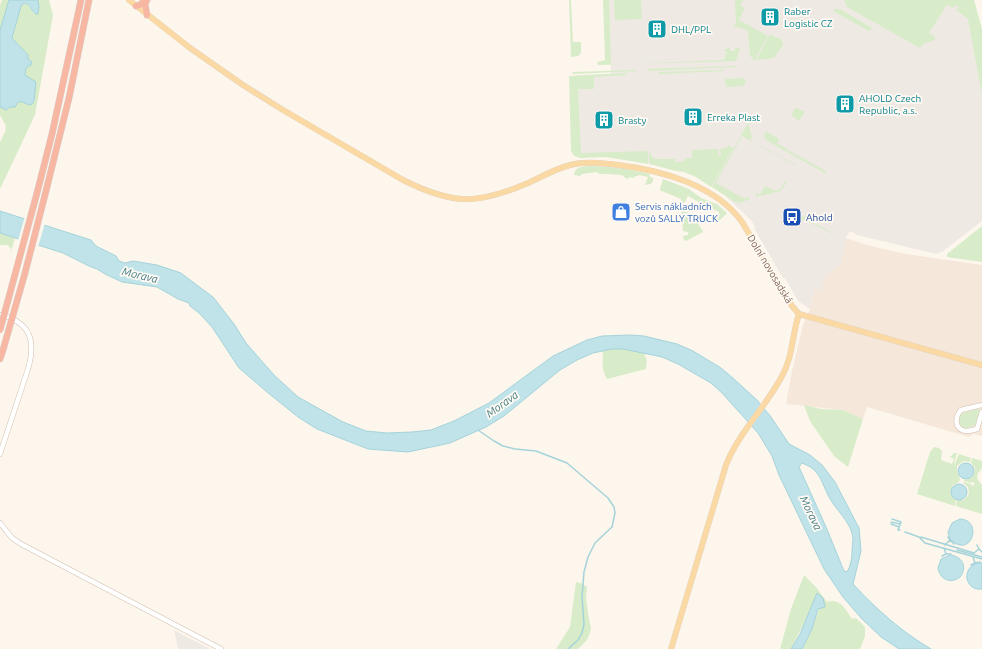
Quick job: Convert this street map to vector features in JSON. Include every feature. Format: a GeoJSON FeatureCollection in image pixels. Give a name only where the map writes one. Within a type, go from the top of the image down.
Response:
{"type":"FeatureCollection","features":[{"type":"Feature","properties":{"kind":"highway"},"geometry":{"type":"LineString","coordinates":[[0,330],[38,193],[54,127],[81,0]]}},
{"type":"Feature","properties":{"kind":"highway"},"geometry":{"type":"LineString","coordinates":[[0,359],[46,195],[69,98],[89,0]]}},
{"type":"Feature","properties":{"kind":"highway"},"geometry":{"type":"LineString","coordinates":[[137,3],[140,5],[146,0]]}},
{"type":"Feature","properties":{"kind":"highway"},"geometry":{"type":"LineString","coordinates":[[146,0],[145,4],[147,15]]}},
{"type":"Feature","properties":{"kind":"main road","name":"Dolní novosadská"},"geometry":{"type":"LineString","coordinates":[[129,0],[137,3],[147,15],[197,53],[261,96],[403,180],[432,193],[456,199],[487,197],[510,190],[570,165],[588,163],[602,163],[643,168],[666,175],[687,182],[716,198],[730,208],[739,218],[792,306],[799,314],[982,365]]}},
{"type":"Feature","properties":{"kind":"main road"},"geometry":{"type":"LineString","coordinates":[[671,649],[720,482],[728,460],[772,394],[786,368],[799,314]]}},
{"type":"Feature","properties":{"kind":"street"},"geometry":{"type":"LineString","coordinates":[[0,315],[14,320],[22,325],[29,334],[32,344],[31,359],[0,454]]}},
{"type":"Feature","properties":{"kind":"street"},"geometry":{"type":"LineString","coordinates":[[982,405],[961,410],[956,417],[956,424],[960,429],[965,431],[977,430],[982,412]]}},
{"type":"Feature","properties":{"kind":"street"},"geometry":{"type":"LineString","coordinates":[[0,523],[12,538],[21,544],[221,649]]}},
{"type":"Feature","properties":{"kind":"shaded area"},"geometry":{"type":"Polygon","coordinates":[[[608,0],[966,0],[982,68],[982,221],[942,252],[936,254],[857,235],[850,231],[846,238],[840,265],[825,277],[821,291],[815,289],[810,309],[798,301],[754,228],[755,227],[752,221],[723,194],[697,176],[684,171],[629,159],[579,155],[576,75],[611,74],[608,0]]]}},
{"type":"Feature","properties":{"kind":"shaded area"},"geometry":{"type":"Polygon","coordinates":[[[846,238],[867,245],[906,254],[982,265],[982,436],[974,434],[969,437],[867,407],[863,419],[843,410],[786,404],[803,325],[810,309],[815,289],[825,277],[840,265],[846,238]]]}},
{"type":"Feature","properties":{"kind":"shaded area"},"geometry":{"type":"Polygon","coordinates":[[[174,630],[210,649],[178,649],[174,630]]]}},
{"type":"Feature","properties":{"kind":"green space"},"geometry":{"type":"Polygon","coordinates":[[[2,0],[9,0],[0,30],[0,5],[2,0]]]}},
{"type":"Feature","properties":{"kind":"green space"},"geometry":{"type":"Polygon","coordinates":[[[38,0],[49,0],[53,15],[35,115],[0,189],[0,142],[6,126],[0,115],[0,107],[6,110],[10,107],[15,107],[18,102],[23,102],[28,55],[12,38],[21,6],[24,3],[27,3],[33,13],[36,14],[39,7],[38,0]]]}},
{"type":"Feature","properties":{"kind":"green space"},"geometry":{"type":"Polygon","coordinates":[[[569,0],[571,0],[573,42],[581,42],[581,53],[578,56],[571,57],[571,56],[569,0]]]}},
{"type":"Feature","properties":{"kind":"green space"},"geometry":{"type":"Polygon","coordinates":[[[603,0],[609,0],[611,65],[598,65],[597,62],[605,60],[603,0]]]}},
{"type":"Feature","properties":{"kind":"green space"},"geometry":{"type":"Polygon","coordinates":[[[614,0],[641,0],[642,19],[615,20],[614,0]]]}},
{"type":"Feature","properties":{"kind":"green space"},"geometry":{"type":"Polygon","coordinates":[[[735,0],[743,0],[740,6],[745,8],[739,20],[768,36],[757,55],[757,60],[752,59],[750,55],[748,31],[733,25],[736,24],[735,0]]]}},
{"type":"Feature","properties":{"kind":"green space"},"geometry":{"type":"Polygon","coordinates":[[[844,0],[974,0],[982,29],[982,95],[968,19],[955,9],[958,9],[959,7],[956,5],[954,8],[947,5],[929,33],[935,37],[935,40],[923,44],[920,48],[847,7],[844,0]]]}},
{"type":"Feature","properties":{"kind":"green space"},"geometry":{"type":"Polygon","coordinates":[[[835,9],[840,9],[872,28],[869,31],[833,11],[835,9]]]}},
{"type":"Feature","properties":{"kind":"green space"},"geometry":{"type":"Polygon","coordinates":[[[770,34],[782,40],[783,45],[774,58],[758,60],[758,56],[770,34]]]}},
{"type":"Feature","properties":{"kind":"green space"},"geometry":{"type":"Polygon","coordinates":[[[730,47],[730,51],[735,51],[735,48],[740,48],[736,61],[634,64],[721,60],[725,59],[725,54],[727,54],[727,51],[723,51],[724,50],[730,47]]]}},
{"type":"Feature","properties":{"kind":"green space"},"geometry":{"type":"Polygon","coordinates":[[[737,67],[647,71],[649,69],[737,67]]]}},
{"type":"Feature","properties":{"kind":"green space"},"geometry":{"type":"Polygon","coordinates":[[[638,71],[572,74],[573,72],[638,71]]]}},
{"type":"Feature","properties":{"kind":"green space"},"geometry":{"type":"Polygon","coordinates":[[[724,71],[659,74],[659,72],[724,71]]]}},
{"type":"Feature","properties":{"kind":"green space"},"geometry":{"type":"Polygon","coordinates":[[[626,73],[626,75],[594,77],[594,89],[578,89],[581,153],[648,151],[648,164],[606,157],[580,158],[574,156],[571,151],[569,76],[626,73]]]}},
{"type":"Feature","properties":{"kind":"green space"},"geometry":{"type":"Polygon","coordinates":[[[743,78],[746,82],[744,86],[726,87],[725,79],[743,78]]]}},
{"type":"Feature","properties":{"kind":"green space"},"geometry":{"type":"Polygon","coordinates":[[[795,108],[805,112],[799,121],[791,115],[795,108]]]}},
{"type":"Feature","properties":{"kind":"green space"},"geometry":{"type":"Polygon","coordinates":[[[748,123],[752,137],[750,140],[796,166],[742,136],[716,183],[745,199],[747,197],[751,199],[739,203],[712,187],[748,123]]]}},
{"type":"Feature","properties":{"kind":"green space"},"geometry":{"type":"Polygon","coordinates":[[[766,131],[779,139],[777,143],[787,149],[786,152],[766,140],[764,136],[766,131]]]}},
{"type":"Feature","properties":{"kind":"green space"},"geometry":{"type":"Polygon","coordinates":[[[728,145],[733,148],[711,187],[696,177],[684,172],[649,164],[649,151],[655,159],[675,159],[675,162],[685,161],[685,158],[692,158],[692,150],[719,149],[718,155],[721,155],[720,149],[727,148],[728,145]]]}},
{"type":"Feature","properties":{"kind":"green space"},"geometry":{"type":"Polygon","coordinates":[[[788,150],[826,171],[825,173],[787,152],[788,150]]]}},
{"type":"Feature","properties":{"kind":"green space"},"geometry":{"type":"Polygon","coordinates":[[[589,166],[612,167],[642,172],[650,174],[649,176],[653,178],[653,181],[651,184],[645,185],[648,177],[639,175],[635,176],[634,178],[630,177],[627,179],[622,175],[605,173],[599,174],[597,172],[582,174],[580,176],[574,175],[577,168],[589,166]]]}},
{"type":"Feature","properties":{"kind":"green space"},"geometry":{"type":"Polygon","coordinates":[[[663,179],[689,189],[701,198],[717,204],[727,213],[719,222],[718,221],[719,212],[688,196],[684,204],[681,203],[681,199],[662,191],[661,192],[660,189],[663,179]]]}},
{"type":"Feature","properties":{"kind":"green space"},"geometry":{"type":"Polygon","coordinates":[[[785,181],[787,182],[781,191],[755,197],[757,193],[760,195],[765,186],[776,191],[777,189],[780,190],[785,181]]]}},
{"type":"Feature","properties":{"kind":"green space"},"geometry":{"type":"Polygon","coordinates":[[[681,209],[691,215],[703,231],[686,241],[684,240],[683,236],[688,235],[688,232],[683,231],[681,209]]]}},
{"type":"Feature","properties":{"kind":"green space"},"geometry":{"type":"Polygon","coordinates":[[[806,216],[814,223],[833,234],[805,220],[790,221],[789,219],[806,216]]]}},
{"type":"Feature","properties":{"kind":"green space"},"geometry":{"type":"Polygon","coordinates":[[[982,226],[982,262],[947,257],[947,254],[982,226]]]}},
{"type":"Feature","properties":{"kind":"green space"},"geometry":{"type":"Polygon","coordinates":[[[0,233],[15,238],[10,255],[11,249],[8,245],[0,245],[0,233]]]}},
{"type":"Feature","properties":{"kind":"green space"},"geometry":{"type":"Polygon","coordinates":[[[623,349],[644,353],[647,360],[646,369],[607,379],[603,369],[603,351],[623,349]]]}},
{"type":"Feature","properties":{"kind":"green space"},"geometry":{"type":"Polygon","coordinates":[[[804,405],[821,409],[843,410],[863,419],[848,467],[834,456],[810,421],[804,405]]]}},
{"type":"Feature","properties":{"kind":"green space"},"geometry":{"type":"Polygon","coordinates":[[[977,409],[980,410],[976,424],[968,428],[960,426],[958,419],[960,414],[977,409]]]}},
{"type":"Feature","properties":{"kind":"green space"},"geometry":{"type":"Polygon","coordinates":[[[934,447],[939,448],[942,451],[941,460],[952,464],[954,459],[950,457],[954,453],[957,453],[954,463],[959,454],[971,458],[970,462],[964,461],[957,466],[957,472],[960,478],[959,482],[953,485],[951,492],[951,496],[956,500],[955,506],[917,494],[930,452],[934,447]]]}},
{"type":"Feature","properties":{"kind":"green space"},"geometry":{"type":"Polygon","coordinates":[[[972,458],[982,461],[982,468],[977,475],[978,480],[982,485],[982,514],[956,506],[957,500],[964,500],[969,494],[968,487],[963,483],[971,484],[972,486],[975,484],[973,482],[971,483],[964,481],[971,478],[974,473],[975,468],[971,463],[972,458]]]}},
{"type":"Feature","properties":{"kind":"green space"},"geometry":{"type":"Polygon","coordinates":[[[804,575],[816,587],[827,602],[836,601],[845,608],[852,619],[856,618],[865,627],[865,636],[860,649],[802,649],[812,629],[823,598],[805,621],[791,649],[780,649],[791,609],[804,575]]]}},
{"type":"Feature","properties":{"kind":"green space"},"geometry":{"type":"Polygon","coordinates":[[[576,582],[587,587],[586,597],[591,628],[590,633],[587,640],[578,649],[556,649],[570,627],[576,582]]]}},
{"type":"Feature","properties":{"kind":"water"},"geometry":{"type":"Polygon","coordinates":[[[9,0],[38,0],[39,7],[38,14],[36,14],[26,3],[21,6],[12,38],[28,55],[28,59],[32,62],[31,65],[26,68],[25,75],[36,82],[34,101],[29,105],[23,102],[18,102],[15,107],[10,107],[6,110],[0,107],[0,30],[9,0]]]}},
{"type":"Feature","properties":{"kind":"water","name":"Morava"},"geometry":{"type":"Polygon","coordinates":[[[0,211],[91,240],[96,246],[116,256],[119,261],[125,263],[133,261],[157,265],[181,273],[213,297],[234,324],[246,343],[274,375],[298,397],[343,422],[366,431],[387,433],[431,430],[454,421],[489,403],[553,356],[587,340],[602,336],[644,336],[677,344],[693,351],[721,368],[734,379],[757,400],[771,417],[789,444],[810,455],[822,465],[835,482],[859,528],[861,551],[853,584],[890,620],[931,649],[899,649],[881,637],[861,618],[843,597],[824,569],[779,475],[772,456],[758,433],[711,383],[678,364],[662,357],[623,349],[612,349],[593,353],[560,370],[504,416],[486,427],[450,443],[408,452],[368,449],[317,429],[298,417],[267,392],[239,368],[212,327],[190,306],[189,303],[178,299],[157,287],[122,282],[63,253],[0,233],[0,211]],[[802,463],[799,467],[844,571],[847,572],[852,556],[852,532],[831,500],[819,476],[808,466],[802,463]]]}},
{"type":"Feature","properties":{"kind":"water"},"geometry":{"type":"Polygon","coordinates":[[[966,463],[972,465],[974,471],[972,477],[966,479],[960,477],[958,471],[960,465],[966,463]]]}},
{"type":"Feature","properties":{"kind":"water"},"geometry":{"type":"Polygon","coordinates":[[[959,484],[965,486],[967,492],[965,498],[959,500],[953,498],[951,492],[953,486],[959,484]]]}},
{"type":"Feature","properties":{"kind":"water"},"geometry":{"type":"Polygon","coordinates":[[[960,519],[967,521],[973,530],[970,541],[961,545],[952,541],[948,532],[952,523],[960,519]]]}},
{"type":"Feature","properties":{"kind":"water"},"geometry":{"type":"Polygon","coordinates":[[[950,555],[958,557],[961,560],[964,569],[960,577],[957,579],[946,580],[939,572],[938,568],[941,559],[950,555]]]}},
{"type":"Feature","properties":{"kind":"water"},"geometry":{"type":"Polygon","coordinates":[[[977,563],[982,563],[982,589],[972,587],[967,579],[969,569],[977,563]]]}},
{"type":"Feature","properties":{"kind":"water"},"geometry":{"type":"Polygon","coordinates":[[[817,593],[823,598],[825,607],[818,609],[812,629],[802,649],[791,649],[800,634],[817,593]]]}},
{"type":"Feature","properties":{"kind":"pier"},"geometry":{"type":"Polygon","coordinates":[[[25,216],[45,223],[38,247],[18,241],[25,216]]]}},
{"type":"Feature","properties":{"kind":"waterway"},"geometry":{"type":"LineString","coordinates":[[478,430],[503,446],[536,451],[567,463],[608,498],[614,507],[615,513],[612,527],[595,543],[588,557],[584,572],[582,597],[584,624],[582,633],[578,640],[568,649]]}},
{"type":"Feature","properties":{"kind":"waterway"},"geometry":{"type":"LineString","coordinates":[[892,519],[901,522],[898,530],[900,530]]}},
{"type":"Feature","properties":{"kind":"waterway"},"geometry":{"type":"LineString","coordinates":[[891,522],[900,524]]}},
{"type":"Feature","properties":{"kind":"waterway"},"geometry":{"type":"LineString","coordinates":[[891,524],[899,527]]}},
{"type":"Feature","properties":{"kind":"waterway"},"geometry":{"type":"LineString","coordinates":[[905,532],[919,537],[925,543],[982,559]]}},
{"type":"Feature","properties":{"kind":"waterway"},"geometry":{"type":"LineString","coordinates":[[921,537],[974,553],[979,549],[982,552]]}},
{"type":"Feature","properties":{"kind":"waterway"},"geometry":{"type":"LineString","coordinates":[[945,545],[950,540],[954,544]]}},
{"type":"Feature","properties":{"kind":"waterway"},"geometry":{"type":"LineString","coordinates":[[977,545],[979,549]]}},
{"type":"Feature","properties":{"kind":"waterway"},"geometry":{"type":"LineString","coordinates":[[944,548],[946,554],[951,554]]}},
{"type":"Feature","properties":{"kind":"waterway"},"geometry":{"type":"LineString","coordinates":[[957,550],[982,557]]}},
{"type":"Feature","properties":{"kind":"waterway"},"geometry":{"type":"LineString","coordinates":[[942,556],[946,554]]}},
{"type":"Feature","properties":{"kind":"waterway"},"geometry":{"type":"LineString","coordinates":[[971,565],[975,563],[973,557]]}},
{"type":"Feature","properties":{"kind":"waterway"},"geometry":{"type":"LineString","coordinates":[[975,563],[980,562]]}},
{"type":"Feature","properties":{"kind":"place","name":"Raber Logistic CZ"},"geometry":{"type":"Point","coordinates":[770,17]}},
{"type":"Feature","properties":{"kind":"place","name":"DHL/PPL"},"geometry":{"type":"Point","coordinates":[657,29]}},
{"type":"Feature","properties":{"kind":"place","name":"AHOLD Czech Republic, a.s."},"geometry":{"type":"Point","coordinates":[845,104]}},
{"type":"Feature","properties":{"kind":"place","name":"Erreka Plast"},"geometry":{"type":"Point","coordinates":[693,117]}},
{"type":"Feature","properties":{"kind":"place","name":"Brasty"},"geometry":{"type":"Point","coordinates":[604,120]}},
{"type":"Feature","properties":{"kind":"place","name":"Servis nákladních vozů SALLY TRUCK"},"geometry":{"type":"Point","coordinates":[621,212]}},
{"type":"Feature","properties":{"kind":"place","name":"Ahold"},"geometry":{"type":"Point","coordinates":[792,217]}}]}
